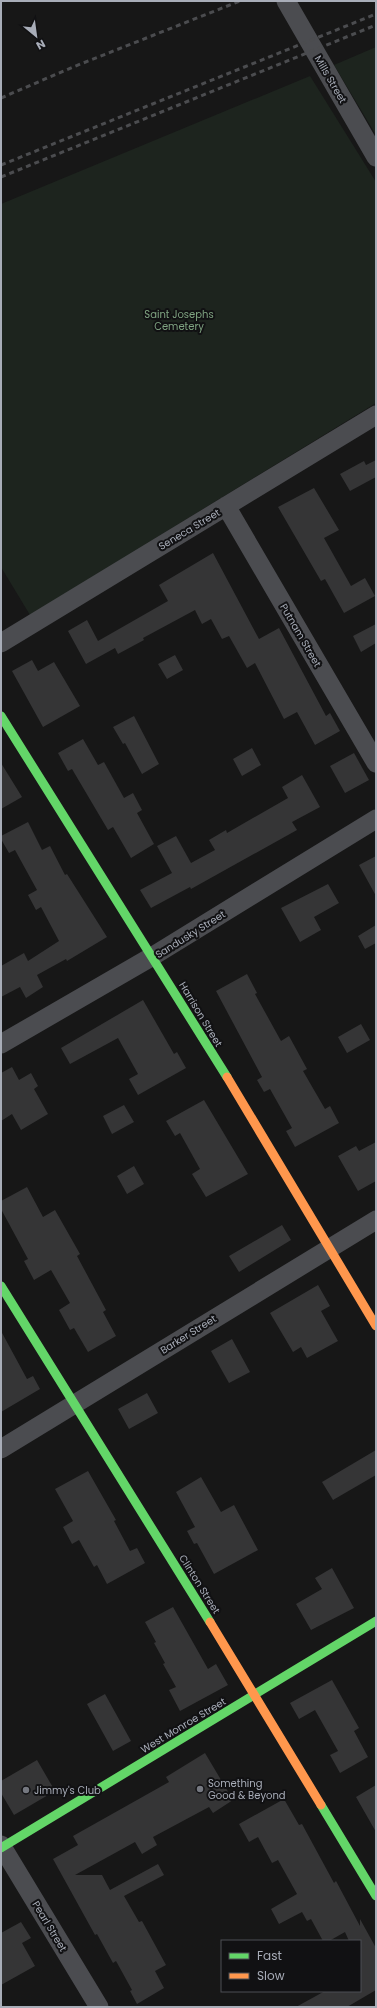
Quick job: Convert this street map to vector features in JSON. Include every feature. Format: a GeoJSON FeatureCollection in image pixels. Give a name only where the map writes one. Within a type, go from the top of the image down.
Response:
{"type":"FeatureCollection","features":[{"type":"Feature","properties":{"kind":"street","name":"Mills Street"},"geometry":{"type":"LineString","coordinates":[[286,1],[376,156]]}},
{"type":"Feature","properties":{"kind":"street","name":"Seneca Street"},"geometry":{"type":"LineString","coordinates":[[1,642],[376,415]]}},
{"type":"Feature","properties":{"kind":"street","name":"Putnam Street"},"geometry":{"type":"LineString","coordinates":[[226,506],[376,763]]}},
{"type":"Feature","properties":{"kind":"street","name":"Harrison Street"},"geometry":{"type":"LineString","coordinates":[[1,716],[153,956],[330,1247],[376,1326]]}},
{"type":"Feature","properties":{"kind":"street","name":"Sandusky Street"},"geometry":{"type":"LineString","coordinates":[[1,1044],[153,956],[376,819]]}},
{"type":"Feature","properties":{"kind":"street","name":"Barker Street"},"geometry":{"type":"LineString","coordinates":[[1,1449],[376,1220]]}},
{"type":"Feature","properties":{"kind":"street","name":"Clinton Street"},"geometry":{"type":"LineString","coordinates":[[1,1286],[255,1694],[376,1896]]}},
{"type":"Feature","properties":{"kind":"street","name":"West Monroe Street"},"geometry":{"type":"LineString","coordinates":[[2,1847],[376,1621]]}},
{"type":"Feature","properties":{"kind":"street","name":"Pearl Street"},"geometry":{"type":"LineString","coordinates":[[2,1847],[99,2007]]}},
{"type":"Feature","properties":{"kind":"green space"},"geometry":{"type":"Polygon","coordinates":[[[376,47],[376,135],[334,65],[376,47]]]}},
{"type":"Feature","properties":{"kind":"green space","name":"Saint Josephs Cemetery"},"geometry":{"type":"Polygon","coordinates":[[[310,76],[376,182],[376,403],[30,615],[1,567],[1,204],[310,76]]]}},
{"type":"Feature","properties":{"kind":"building"},"geometry":{"type":"Polygon","coordinates":[[[376,460],[376,477],[350,491],[340,474],[364,461],[366,465],[376,460]]]}},
{"type":"Feature","properties":{"kind":"building"},"geometry":{"type":"Polygon","coordinates":[[[314,488],[339,530],[324,538],[351,586],[365,578],[375,596],[344,613],[325,579],[321,581],[278,507],[314,488]]]}},
{"type":"Feature","properties":{"kind":"building"},"geometry":{"type":"Polygon","coordinates":[[[213,553],[259,639],[279,628],[326,716],[330,713],[340,731],[315,745],[297,712],[284,719],[255,663],[247,668],[229,636],[222,639],[211,619],[202,624],[195,610],[143,638],[144,640],[118,654],[115,648],[86,664],[68,631],[87,620],[98,641],[168,601],[159,585],[213,553]]]}},
{"type":"Feature","properties":{"kind":"building"},"geometry":{"type":"Polygon","coordinates":[[[376,624],[376,643],[361,652],[353,636],[376,624]]]}},
{"type":"Feature","properties":{"kind":"building"},"geometry":{"type":"Polygon","coordinates":[[[175,655],[183,670],[167,679],[158,664],[175,655]]]}},
{"type":"Feature","properties":{"kind":"building"},"geometry":{"type":"Polygon","coordinates":[[[32,660],[38,671],[54,662],[80,706],[43,727],[12,671],[32,660]]]}},
{"type":"Feature","properties":{"kind":"building"},"geometry":{"type":"Polygon","coordinates":[[[134,716],[159,764],[142,774],[125,743],[123,744],[113,727],[134,716]]]}},
{"type":"Feature","properties":{"kind":"building"},"geometry":{"type":"Polygon","coordinates":[[[83,739],[98,765],[104,762],[124,798],[133,793],[142,810],[137,813],[154,844],[131,858],[113,827],[108,830],[72,769],[68,771],[58,753],[83,739]]]}},
{"type":"Feature","properties":{"kind":"building"},"geometry":{"type":"Polygon","coordinates":[[[252,748],[261,765],[242,776],[233,759],[252,748]]]}},
{"type":"Feature","properties":{"kind":"building"},"geometry":{"type":"Polygon","coordinates":[[[354,753],[369,780],[345,793],[330,766],[354,753]]]}},
{"type":"Feature","properties":{"kind":"building"},"geometry":{"type":"Polygon","coordinates":[[[1,763],[22,797],[1,809],[1,763]]]}},
{"type":"Feature","properties":{"kind":"building"},"geometry":{"type":"Polygon","coordinates":[[[302,775],[320,807],[292,822],[297,830],[191,889],[190,887],[151,908],[140,890],[172,873],[157,846],[176,836],[191,863],[215,850],[209,840],[226,830],[227,833],[288,798],[282,787],[302,775]]]}},
{"type":"Feature","properties":{"kind":"building"},"geometry":{"type":"Polygon","coordinates":[[[28,822],[42,850],[50,846],[65,875],[67,874],[107,937],[67,961],[66,959],[37,975],[43,987],[26,998],[20,987],[1,997],[1,966],[24,953],[28,961],[59,941],[41,907],[36,910],[28,895],[37,890],[15,850],[9,853],[1,839],[1,836],[28,822]]]}},
{"type":"Feature","properties":{"kind":"building"},"geometry":{"type":"Polygon","coordinates":[[[376,856],[376,896],[359,865],[376,856]]]}},
{"type":"Feature","properties":{"kind":"building"},"geometry":{"type":"Polygon","coordinates":[[[328,884],[339,903],[314,917],[321,930],[300,942],[281,908],[328,884]]]}},
{"type":"Feature","properties":{"kind":"building"},"geometry":{"type":"Polygon","coordinates":[[[376,925],[376,943],[365,949],[358,936],[376,925]]]}},
{"type":"Feature","properties":{"kind":"building"},"geometry":{"type":"Polygon","coordinates":[[[247,974],[257,993],[255,994],[281,1041],[289,1036],[307,1069],[303,1071],[325,1109],[330,1106],[339,1123],[295,1147],[286,1131],[292,1128],[270,1089],[264,1092],[257,1080],[262,1077],[216,991],[247,974]]]}},
{"type":"Feature","properties":{"kind":"building"},"geometry":{"type":"Polygon","coordinates":[[[143,1000],[174,1054],[177,1052],[186,1068],[138,1095],[129,1079],[138,1074],[118,1038],[70,1064],[61,1048],[143,1000]]]}},
{"type":"Feature","properties":{"kind":"building"},"geometry":{"type":"Polygon","coordinates":[[[361,1024],[370,1040],[347,1053],[338,1037],[361,1024]]]}},
{"type":"Feature","properties":{"kind":"building"},"geometry":{"type":"Polygon","coordinates":[[[12,1067],[19,1080],[31,1073],[38,1086],[34,1089],[48,1114],[21,1130],[12,1114],[1,1121],[1,1073],[12,1067]]]}},
{"type":"Feature","properties":{"kind":"building"},"geometry":{"type":"Polygon","coordinates":[[[204,1100],[248,1174],[206,1197],[192,1174],[200,1169],[180,1133],[175,1136],[166,1121],[204,1100]]]}},
{"type":"Feature","properties":{"kind":"building"},"geometry":{"type":"Polygon","coordinates":[[[124,1105],[134,1122],[112,1134],[103,1116],[124,1105]]]}},
{"type":"Feature","properties":{"kind":"building"},"geometry":{"type":"Polygon","coordinates":[[[376,1142],[376,1181],[358,1191],[338,1156],[356,1146],[359,1151],[376,1142]]]}},
{"type":"Feature","properties":{"kind":"building"},"geometry":{"type":"Polygon","coordinates":[[[134,1166],[144,1184],[127,1194],[117,1176],[134,1166]]]}},
{"type":"Feature","properties":{"kind":"building"},"geometry":{"type":"Polygon","coordinates":[[[27,1187],[43,1217],[55,1210],[80,1254],[77,1256],[106,1310],[103,1312],[116,1336],[88,1352],[74,1328],[70,1330],[59,1310],[70,1303],[51,1270],[34,1280],[24,1261],[28,1259],[1,1209],[1,1201],[27,1187]]]}},
{"type":"Feature","properties":{"kind":"building"},"geometry":{"type":"Polygon","coordinates":[[[282,1225],[291,1240],[239,1272],[229,1256],[282,1225]]]}},
{"type":"Feature","properties":{"kind":"building"},"geometry":{"type":"Polygon","coordinates":[[[318,1285],[330,1306],[321,1311],[338,1341],[307,1358],[301,1347],[293,1352],[270,1313],[318,1285]]]}},
{"type":"Feature","properties":{"kind":"building"},"geometry":{"type":"Polygon","coordinates":[[[1,1331],[27,1379],[33,1376],[40,1389],[1,1412],[1,1331]]]}},
{"type":"Feature","properties":{"kind":"building"},"geometry":{"type":"Polygon","coordinates":[[[232,1339],[250,1372],[229,1383],[211,1351],[232,1339]]]}},
{"type":"Feature","properties":{"kind":"building"},"geometry":{"type":"Polygon","coordinates":[[[147,1393],[158,1413],[129,1429],[118,1409],[147,1393]]]}},
{"type":"Feature","properties":{"kind":"building"},"geometry":{"type":"Polygon","coordinates":[[[376,1450],[376,1475],[333,1500],[322,1482],[376,1450]]]}},
{"type":"Feature","properties":{"kind":"building"},"geometry":{"type":"Polygon","coordinates":[[[88,1471],[116,1520],[114,1521],[130,1551],[137,1548],[145,1563],[107,1584],[97,1565],[94,1567],[79,1540],[72,1544],[63,1527],[73,1521],[55,1489],[88,1471]]]}},
{"type":"Feature","properties":{"kind":"building"},"geometry":{"type":"Polygon","coordinates":[[[201,1477],[221,1512],[234,1505],[258,1550],[214,1574],[197,1543],[194,1544],[187,1531],[195,1527],[176,1492],[201,1477]]]}},
{"type":"Feature","properties":{"kind":"building"},"geometry":{"type":"Polygon","coordinates":[[[332,1568],[354,1608],[311,1630],[296,1604],[322,1589],[315,1578],[332,1568]]]}},
{"type":"Feature","properties":{"kind":"building"},"geometry":{"type":"Polygon","coordinates":[[[173,1607],[208,1669],[216,1664],[228,1685],[180,1711],[169,1690],[176,1687],[163,1664],[165,1663],[154,1643],[156,1642],[145,1622],[173,1607]]]}},
{"type":"Feature","properties":{"kind":"building"},"geometry":{"type":"Polygon","coordinates":[[[332,1680],[359,1728],[354,1731],[368,1757],[340,1773],[330,1755],[338,1751],[315,1710],[299,1719],[290,1703],[332,1680]]]}},
{"type":"Feature","properties":{"kind":"building"},"geometry":{"type":"Polygon","coordinates":[[[105,1694],[131,1741],[113,1751],[87,1704],[105,1694]]]}},
{"type":"Feature","properties":{"kind":"building"},"geometry":{"type":"Polygon","coordinates":[[[205,1753],[233,1800],[213,1813],[209,1807],[153,1837],[157,1845],[142,1854],[135,1842],[75,1875],[102,1875],[110,1890],[158,1864],[164,1875],[124,1896],[139,1922],[142,1921],[166,1965],[155,1971],[164,1988],[137,2004],[130,1991],[132,1990],[116,1961],[113,1963],[97,1934],[95,1935],[53,1859],[78,1845],[73,1836],[169,1782],[166,1777],[205,1753]]]}},
{"type":"Feature","properties":{"kind":"building"},"geometry":{"type":"Polygon","coordinates":[[[37,1760],[55,1791],[14,1815],[1,1793],[1,1781],[37,1760]]]}},
{"type":"Feature","properties":{"kind":"building"},"geometry":{"type":"Polygon","coordinates":[[[376,1785],[376,1832],[356,1797],[376,1785]]]}},
{"type":"Feature","properties":{"kind":"building"},"geometry":{"type":"Polygon","coordinates":[[[284,1799],[299,1825],[302,1824],[334,1883],[336,1881],[360,1926],[360,1919],[376,1948],[376,1990],[347,2007],[296,2007],[323,1992],[361,1992],[361,1940],[349,1940],[345,1932],[331,1940],[322,1940],[311,1919],[307,1921],[302,1912],[279,1924],[271,1909],[297,1894],[278,1860],[272,1863],[258,1837],[249,1842],[239,1824],[284,1799]]]}},
{"type":"Feature","properties":{"kind":"building"},"geometry":{"type":"Polygon","coordinates":[[[21,1922],[31,1938],[22,1943],[35,1966],[1,1985],[1,1933],[21,1922]]]}},
{"type":"Feature","properties":{"kind":"railway"},"geometry":{"type":"LineString","coordinates":[[1,98],[73,67],[240,1]]}},
{"type":"Feature","properties":{"kind":"railway"},"geometry":{"type":"LineString","coordinates":[[1,165],[376,14]]}},
{"type":"Feature","properties":{"kind":"railway"},"geometry":{"type":"LineString","coordinates":[[1,177],[376,25]]}},
{"type":"Feature","properties":{"kind":"traffic: fast"},"geometry":{"type":"LineString","coordinates":[[1,716],[227,1077]]}},
{"type":"Feature","properties":{"kind":"traffic: fast"},"geometry":{"type":"LineString","coordinates":[[1,1286],[210,1622]]}},
{"type":"Feature","properties":{"kind":"traffic: fast"},"geometry":{"type":"LineString","coordinates":[[1,1848],[376,1621]]}},
{"type":"Feature","properties":{"kind":"traffic: fast"},"geometry":{"type":"LineString","coordinates":[[321,1805],[376,1896]]}},
{"type":"Feature","properties":{"kind":"traffic: slow"},"geometry":{"type":"LineString","coordinates":[[227,1077],[376,1326]]}},
{"type":"Feature","properties":{"kind":"traffic: slow"},"geometry":{"type":"LineString","coordinates":[[210,1622],[321,1805]]}},
{"type":"Feature","properties":{"kind":"place","name":"Something Good & Beyond"},"geometry":{"type":"Point","coordinates":[200,1789]}},
{"type":"Feature","properties":{"kind":"place","name":"Jimmy's Club"},"geometry":{"type":"Point","coordinates":[26,1790]}}]}
